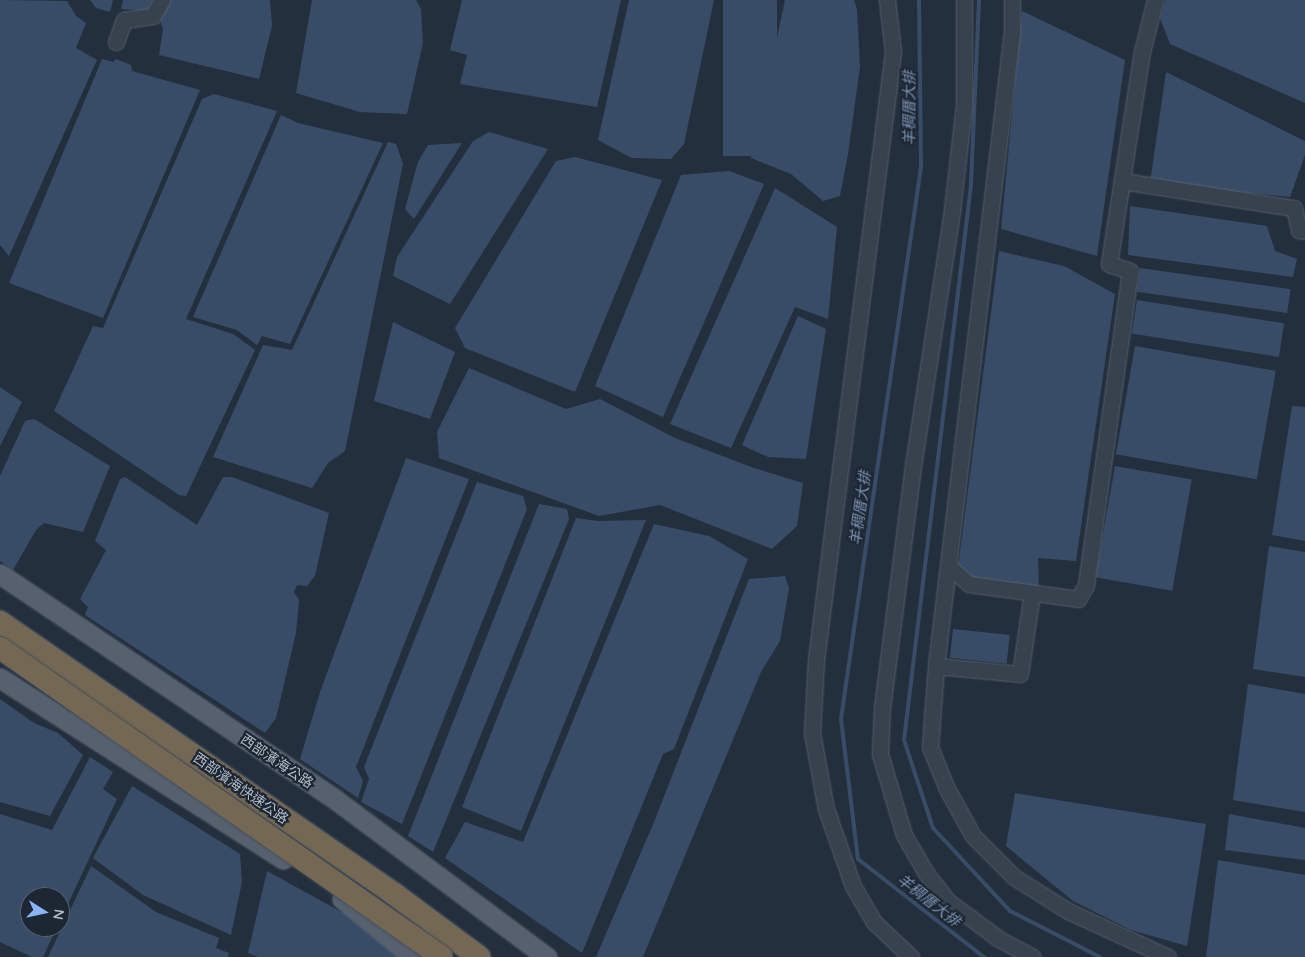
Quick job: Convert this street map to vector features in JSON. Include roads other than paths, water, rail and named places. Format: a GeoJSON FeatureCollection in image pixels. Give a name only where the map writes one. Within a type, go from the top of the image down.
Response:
{"type":"FeatureCollection","features":[{"type":"Feature","properties":{"kind":"highway","name":"西部濱海快速公路"},"geometry":{"type":"LineString","coordinates":[[0,622],[386,888],[479,957]]}},
{"type":"Feature","properties":{"kind":"highway","name":"西部濱海快速公路"},"geometry":{"type":"LineString","coordinates":[[0,648],[442,957]]}},
{"type":"Feature","properties":{"kind":"main road","name":"西部濱海公路"},"geometry":{"type":"LineString","coordinates":[[0,574],[336,800],[547,957]]}},
{"type":"Feature","properties":{"kind":"main road"},"geometry":{"type":"LineString","coordinates":[[0,678],[341,898],[413,957]]}},
{"type":"Feature","properties":{"kind":"main road"},"geometry":{"type":"LineString","coordinates":[[341,898],[471,957]]}},
{"type":"Feature","properties":{"kind":"street"},"geometry":{"type":"LineString","coordinates":[[116,42],[124,20],[153,16],[162,0]]}},
{"type":"Feature","properties":{"kind":"street"},"geometry":{"type":"LineString","coordinates":[[887,0],[893,52],[816,660],[812,733],[826,808],[853,886],[874,922],[911,957]]}},
{"type":"Feature","properties":{"kind":"street"},"geometry":{"type":"LineString","coordinates":[[964,0],[964,105],[952,211],[912,467],[882,708],[880,754],[904,835],[926,873],[949,902],[999,939],[1033,957]]}},
{"type":"Feature","properties":{"kind":"street"},"geometry":{"type":"LineString","coordinates":[[1012,0],[1012,32],[950,567],[936,666],[930,747],[947,789],[973,836],[1014,877],[1068,912],[1168,957]]}},
{"type":"Feature","properties":{"kind":"street"},"geometry":{"type":"LineString","coordinates":[[950,567],[968,584],[1032,593],[1078,599],[1086,585],[1130,271],[1109,264],[1142,52],[1155,0]]}},
{"type":"Feature","properties":{"kind":"street"},"geometry":{"type":"LineString","coordinates":[[1123,181],[1294,208],[1299,230],[1305,231]]}},
{"type":"Feature","properties":{"kind":"street"},"geometry":{"type":"LineString","coordinates":[[936,666],[1020,674],[1032,593]]}},
{"type":"Feature","properties":{"kind":"water"},"geometry":{"type":"Polygon","coordinates":[[[0,0],[67,1],[76,16],[86,23],[76,48],[97,60],[9,256],[0,245],[0,0]]]}},
{"type":"Feature","properties":{"kind":"water"},"geometry":{"type":"Polygon","coordinates":[[[90,0],[113,0],[110,12],[96,8],[90,0]]]}},
{"type":"Feature","properties":{"kind":"water"},"geometry":{"type":"Polygon","coordinates":[[[123,0],[153,0],[147,11],[121,9],[123,0]]]}},
{"type":"Feature","properties":{"kind":"water"},"geometry":{"type":"Polygon","coordinates":[[[170,0],[270,0],[272,26],[259,79],[159,55],[163,29],[160,21],[170,0]]]}},
{"type":"Feature","properties":{"kind":"water"},"geometry":{"type":"Polygon","coordinates":[[[312,0],[416,0],[421,9],[423,43],[407,114],[360,112],[296,93],[312,0]]]}},
{"type":"Feature","properties":{"kind":"water"},"geometry":{"type":"Polygon","coordinates":[[[462,0],[621,0],[597,107],[460,84],[467,55],[450,50],[462,0]]]}},
{"type":"Feature","properties":{"kind":"water"},"geometry":{"type":"Polygon","coordinates":[[[629,0],[714,0],[684,144],[671,159],[632,158],[598,140],[629,0]]]}},
{"type":"Feature","properties":{"kind":"water"},"geometry":{"type":"Polygon","coordinates":[[[723,0],[777,0],[777,156],[723,156],[723,0]]]}},
{"type":"Feature","properties":{"kind":"water"},"geometry":{"type":"Polygon","coordinates":[[[785,0],[854,0],[857,9],[860,67],[848,154],[840,196],[823,201],[791,174],[751,158],[785,0]]]}},
{"type":"Feature","properties":{"kind":"water"},"geometry":{"type":"Polygon","coordinates":[[[1165,0],[1305,0],[1305,103],[1170,44],[1160,18],[1165,0]]]}},
{"type":"Feature","properties":{"kind":"water"},"geometry":{"type":"Polygon","coordinates":[[[1022,11],[1125,60],[1097,256],[1001,229],[1022,11]]]}},
{"type":"Feature","properties":{"kind":"water"},"geometry":{"type":"Polygon","coordinates":[[[102,59],[113,62],[116,59],[131,65],[132,71],[200,90],[103,318],[9,283],[102,59]]]}},
{"type":"Feature","properties":{"kind":"water"},"geometry":{"type":"Polygon","coordinates":[[[1166,72],[1305,141],[1305,155],[1290,197],[1150,183],[1166,72]]]}},
{"type":"Feature","properties":{"kind":"water"},"geometry":{"type":"Polygon","coordinates":[[[214,94],[277,111],[186,319],[233,334],[255,350],[186,496],[179,495],[54,411],[93,326],[103,328],[202,99],[214,94]]]}},
{"type":"Feature","properties":{"kind":"water"},"geometry":{"type":"Polygon","coordinates":[[[281,115],[298,123],[383,143],[290,344],[262,336],[257,345],[237,330],[193,317],[281,115]]]}},
{"type":"Feature","properties":{"kind":"water"},"geometry":{"type":"Polygon","coordinates":[[[489,132],[548,149],[450,304],[393,276],[397,257],[473,141],[489,132]]]}},
{"type":"Feature","properties":{"kind":"water"},"geometry":{"type":"Polygon","coordinates":[[[388,142],[396,144],[403,164],[345,451],[328,463],[312,488],[213,457],[263,345],[292,350],[388,142]]]}},
{"type":"Feature","properties":{"kind":"water"},"geometry":{"type":"Polygon","coordinates":[[[462,143],[414,219],[405,209],[418,162],[428,145],[462,143]]]}},
{"type":"Feature","properties":{"kind":"water"},"geometry":{"type":"Polygon","coordinates":[[[575,157],[662,180],[575,392],[465,348],[455,328],[556,161],[575,157]]]}},
{"type":"Feature","properties":{"kind":"water"},"geometry":{"type":"Polygon","coordinates":[[[729,171],[764,184],[663,417],[595,386],[681,175],[729,171]]]}},
{"type":"Feature","properties":{"kind":"water"},"geometry":{"type":"Polygon","coordinates":[[[775,188],[837,227],[828,319],[795,307],[731,448],[670,424],[775,188]]]}},
{"type":"Feature","properties":{"kind":"water"},"geometry":{"type":"Polygon","coordinates":[[[1130,206],[1267,226],[1275,251],[1297,259],[1293,277],[1128,255],[1130,206]]]}},
{"type":"Feature","properties":{"kind":"water"},"geometry":{"type":"Polygon","coordinates":[[[999,251],[1064,266],[1115,294],[1076,561],[1038,558],[1039,589],[970,581],[958,567],[999,251]]]}},
{"type":"Feature","properties":{"kind":"water"},"geometry":{"type":"Polygon","coordinates":[[[1140,268],[1291,289],[1287,313],[1137,292],[1140,268]]]}},
{"type":"Feature","properties":{"kind":"water"},"geometry":{"type":"Polygon","coordinates":[[[1137,300],[1284,323],[1279,357],[1132,334],[1137,300]]]}},
{"type":"Feature","properties":{"kind":"water"},"geometry":{"type":"Polygon","coordinates":[[[798,316],[826,329],[806,459],[768,457],[742,445],[798,316]]]}},
{"type":"Feature","properties":{"kind":"water"},"geometry":{"type":"Polygon","coordinates":[[[393,322],[455,352],[430,419],[374,401],[393,322]]]}},
{"type":"Feature","properties":{"kind":"water"},"geometry":{"type":"Polygon","coordinates":[[[1135,346],[1276,371],[1257,479],[1116,454],[1135,346]]]}},
{"type":"Feature","properties":{"kind":"water"},"geometry":{"type":"Polygon","coordinates":[[[469,368],[566,409],[600,399],[675,438],[754,468],[803,483],[797,526],[772,549],[660,505],[599,516],[439,458],[437,432],[469,368]]]}},
{"type":"Feature","properties":{"kind":"water"},"geometry":{"type":"Polygon","coordinates":[[[0,387],[22,402],[0,446],[0,387]]]}},
{"type":"Feature","properties":{"kind":"water"},"geometry":{"type":"Polygon","coordinates":[[[1292,406],[1305,407],[1305,541],[1272,535],[1292,406]]]}},
{"type":"Feature","properties":{"kind":"water"},"geometry":{"type":"Polygon","coordinates":[[[34,419],[110,466],[83,532],[44,523],[36,530],[13,570],[0,561],[0,476],[25,421],[34,419]]]}},
{"type":"Feature","properties":{"kind":"water"},"geometry":{"type":"Polygon","coordinates":[[[406,458],[469,479],[356,767],[363,781],[358,798],[300,759],[320,692],[406,458]]]}},
{"type":"Feature","properties":{"kind":"water"},"geometry":{"type":"Polygon","coordinates":[[[1115,466],[1192,480],[1172,591],[1095,577],[1115,466]]]}},
{"type":"Feature","properties":{"kind":"water"},"geometry":{"type":"Polygon","coordinates":[[[125,477],[197,525],[223,477],[232,477],[329,513],[315,576],[307,586],[297,585],[294,592],[299,600],[296,633],[276,718],[265,733],[85,615],[88,607],[80,599],[106,550],[95,541],[120,479],[125,477]]]}},
{"type":"Feature","properties":{"kind":"water"},"geometry":{"type":"Polygon","coordinates":[[[477,482],[523,496],[527,509],[402,824],[361,802],[369,779],[364,767],[477,482]]]}},
{"type":"Feature","properties":{"kind":"water"},"geometry":{"type":"Polygon","coordinates":[[[539,504],[567,509],[569,519],[433,852],[408,836],[539,504]]]}},
{"type":"Feature","properties":{"kind":"water"},"geometry":{"type":"Polygon","coordinates":[[[576,518],[598,521],[646,520],[521,831],[462,807],[576,518]]]}},
{"type":"Feature","properties":{"kind":"water"},"geometry":{"type":"Polygon","coordinates":[[[654,524],[709,536],[748,559],[674,749],[663,754],[582,953],[445,858],[465,822],[523,842],[654,524]]]}},
{"type":"Feature","properties":{"kind":"water"},"geometry":{"type":"Polygon","coordinates":[[[1269,546],[1305,552],[1305,677],[1253,669],[1269,546]]]}},
{"type":"Feature","properties":{"kind":"water"},"geometry":{"type":"Polygon","coordinates":[[[785,576],[789,588],[780,641],[761,672],[643,957],[596,957],[654,822],[749,579],[785,576]]]}},
{"type":"Feature","properties":{"kind":"water"},"geometry":{"type":"Polygon","coordinates":[[[953,629],[1010,635],[1007,664],[950,658],[953,629]]]}},
{"type":"Feature","properties":{"kind":"water"},"geometry":{"type":"Polygon","coordinates":[[[1248,684],[1305,694],[1305,812],[1233,800],[1248,684]]]}},
{"type":"Feature","properties":{"kind":"water"},"geometry":{"type":"Polygon","coordinates":[[[0,699],[34,723],[58,733],[83,755],[50,816],[0,802],[0,699]]]}},
{"type":"Feature","properties":{"kind":"water"},"geometry":{"type":"Polygon","coordinates":[[[90,757],[113,772],[103,789],[117,799],[70,900],[70,887],[20,887],[20,937],[52,937],[43,957],[32,957],[0,942],[0,814],[52,830],[90,757]]]}},
{"type":"Feature","properties":{"kind":"water"},"geometry":{"type":"Polygon","coordinates":[[[132,786],[240,854],[242,882],[231,935],[143,895],[93,858],[132,786]]]}},
{"type":"Feature","properties":{"kind":"water"},"geometry":{"type":"Polygon","coordinates":[[[1015,793],[1206,824],[1187,946],[1131,930],[1073,901],[1006,846],[1015,793]]]}},
{"type":"Feature","properties":{"kind":"water"},"geometry":{"type":"Polygon","coordinates":[[[1229,814],[1305,828],[1305,860],[1225,850],[1229,814]]]}},
{"type":"Feature","properties":{"kind":"water"},"geometry":{"type":"Polygon","coordinates":[[[1218,860],[1305,875],[1305,957],[1206,957],[1218,860]]]}},
{"type":"Feature","properties":{"kind":"water"},"geometry":{"type":"Polygon","coordinates":[[[91,866],[156,912],[219,938],[216,948],[229,953],[228,957],[48,957],[57,937],[70,937],[70,910],[91,866]]]}},
{"type":"Feature","properties":{"kind":"water"},"geometry":{"type":"Polygon","coordinates":[[[267,871],[345,914],[406,957],[258,957],[248,953],[267,871]]]}},
{"type":"Feature","properties":{"kind":"waterway","name":"羊稠厝大排"},"geometry":{"type":"LineString","coordinates":[[919,0],[921,167],[841,719],[858,859],[984,957]]}},
{"type":"Feature","properties":{"kind":"waterway"},"geometry":{"type":"LineString","coordinates":[[979,0],[971,185],[904,740],[933,828],[1010,911],[1100,957]]}}]}
